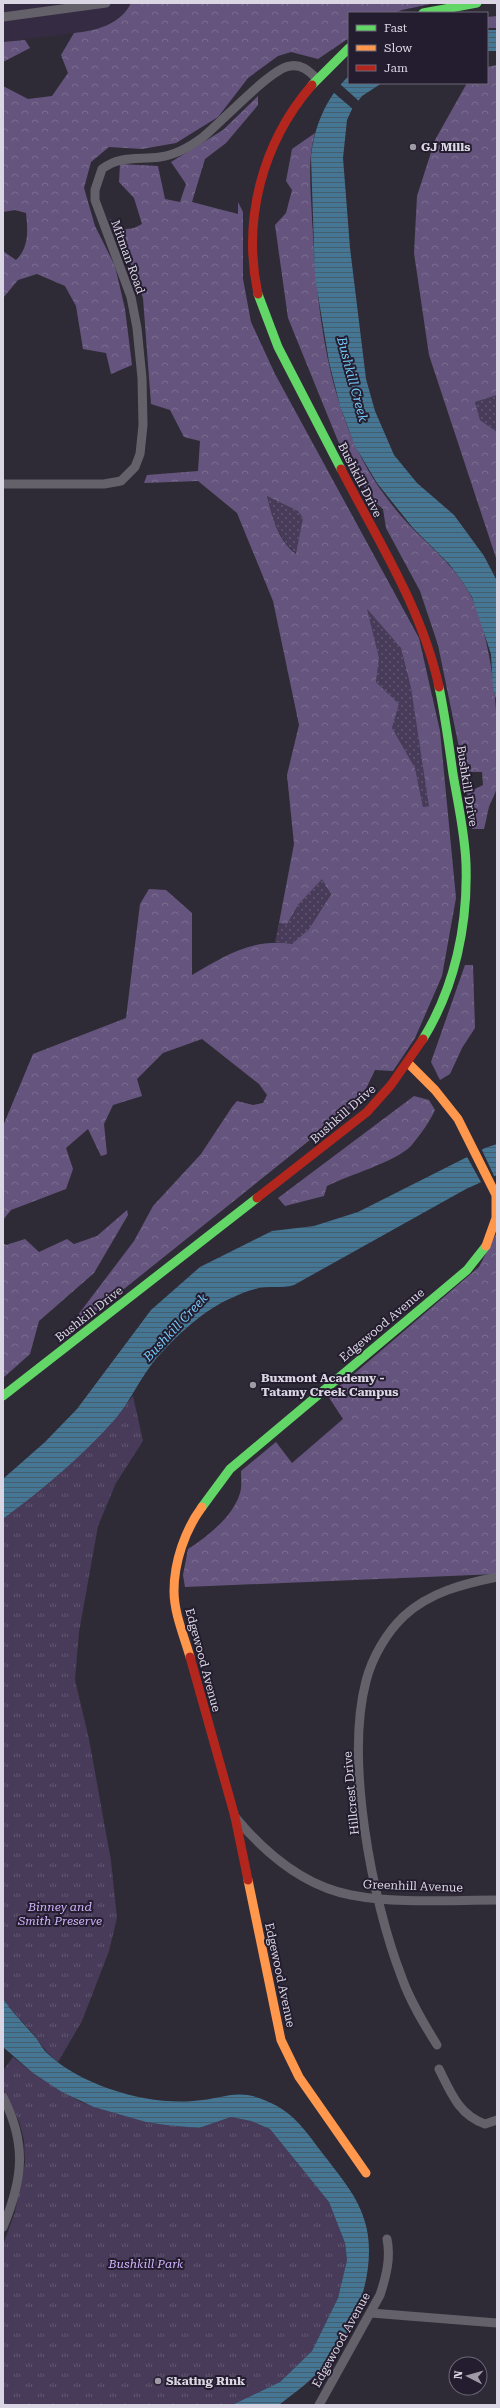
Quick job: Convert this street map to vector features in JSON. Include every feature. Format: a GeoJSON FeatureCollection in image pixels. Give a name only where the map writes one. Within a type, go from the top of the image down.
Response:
{"type":"FeatureCollection","features":[{"type":"Feature","properties":{"kind":"main road"},"geometry":{"type":"LineString","coordinates":[[428,12],[477,3]]}},
{"type":"Feature","properties":{"kind":"main road","name":"Bushkill Drive"},"geometry":{"type":"LineString","coordinates":[[3,1396],[353,1124],[380,1099],[409,1064],[429,1032],[446,995],[457,957],[465,912],[464,846],[437,678],[426,642],[409,603],[269,332],[257,292],[252,258],[253,217],[263,171],[280,132],[316,78],[348,49]]}},
{"type":"Feature","properties":{"kind":"main road","name":"Edgewood Avenue"},"geometry":{"type":"LineString","coordinates":[[366,2173],[290,2064],[281,2040],[235,1817],[176,1608],[176,1570],[185,1539],[198,1513],[230,1469],[476,1261],[483,1252],[493,1231],[496,1218],[496,1195],[464,1129],[451,1110],[409,1064]]}},
{"type":"Feature","properties":{"kind":"street"},"geometry":{"type":"LineString","coordinates":[[3,17],[106,3]]}},
{"type":"Feature","properties":{"kind":"street","name":"Mitman Road"},"geometry":{"type":"LineString","coordinates":[[3,484],[104,484],[121,481],[135,467],[140,454],[143,426],[139,343],[131,297],[95,200],[96,185],[102,170],[110,163],[121,158],[160,157],[187,147],[216,126],[270,77],[288,66],[302,67],[316,78]]}},
{"type":"Feature","properties":{"kind":"street","name":"Hillcrest Drive"},"geometry":{"type":"LineString","coordinates":[[437,2045],[402,1979],[379,1899],[360,1784],[360,1713],[366,1680],[378,1649],[403,1617],[426,1600],[454,1586],[497,1577]]}},
{"type":"Feature","properties":{"kind":"street","name":"Greenhill Avenue"},"geometry":{"type":"LineString","coordinates":[[235,1817],[264,1850],[299,1874],[331,1890],[351,1895],[379,1899],[497,1900]]}},
{"type":"Feature","properties":{"kind":"street"},"geometry":{"type":"LineString","coordinates":[[439,2069],[455,2101],[464,2114],[485,2124],[497,2120]]}},
{"type":"Feature","properties":{"kind":"street"},"geometry":{"type":"LineString","coordinates":[[3,2097],[14,2121],[20,2154],[19,2176],[14,2196],[3,2227]]}},
{"type":"Feature","properties":{"kind":"street","name":"Edgewood Avenue"},"geometry":{"type":"LineString","coordinates":[[319,2405],[372,2314],[386,2277],[389,2248],[386,2239]]}},
{"type":"Feature","properties":{"kind":"street"},"geometry":{"type":"LineString","coordinates":[[372,2314],[497,2322]]}},
{"type":"Feature","properties":{"kind":"shaded area"},"geometry":{"type":"Polygon","coordinates":[[[3,3],[131,3],[127,12],[98,30],[3,42],[3,3]]]}},
{"type":"Feature","properties":{"kind":"green space"},"geometry":{"type":"Polygon","coordinates":[[[131,3],[435,3],[397,12],[348,12],[348,39],[318,59],[291,52],[278,56],[248,78],[218,117],[176,143],[142,149],[109,147],[91,162],[84,188],[95,226],[115,266],[125,309],[132,365],[111,374],[106,353],[83,349],[76,306],[65,286],[37,274],[18,280],[3,298],[3,251],[16,260],[23,250],[27,238],[27,226],[26,213],[15,210],[3,212],[3,86],[28,99],[52,96],[68,73],[61,55],[74,33],[107,25],[127,10],[131,3]]]}},
{"type":"Feature","properties":{"kind":"green space"},"geometry":{"type":"Polygon","coordinates":[[[497,16],[497,28],[488,28],[488,17],[497,16]]]}},
{"type":"Feature","properties":{"kind":"green space"},"geometry":{"type":"Polygon","coordinates":[[[25,40],[30,48],[3,62],[3,42],[25,40]]]}},
{"type":"Feature","properties":{"kind":"green space"},"geometry":{"type":"Polygon","coordinates":[[[497,65],[497,395],[475,402],[480,420],[497,432],[497,561],[429,355],[414,253],[417,196],[435,140],[466,84],[488,84],[488,67],[497,65]]]}},
{"type":"Feature","properties":{"kind":"green space"},"geometry":{"type":"Polygon","coordinates":[[[258,96],[258,105],[226,143],[205,159],[192,202],[238,214],[238,202],[243,212],[243,279],[251,322],[275,374],[419,638],[440,731],[456,898],[442,976],[415,1038],[393,1071],[375,1070],[361,1099],[84,1321],[78,1315],[134,1241],[153,1206],[201,1154],[232,1107],[237,1101],[253,1105],[263,1103],[267,1095],[259,1084],[202,1039],[163,1053],[137,1079],[142,1096],[113,1105],[104,1124],[107,1154],[101,1156],[88,1129],[66,1148],[73,1169],[66,1189],[11,1210],[3,1220],[3,1126],[33,1054],[126,1018],[140,904],[149,889],[166,890],[192,913],[192,975],[228,955],[251,946],[278,943],[292,944],[309,929],[331,894],[322,879],[298,905],[287,924],[279,923],[294,844],[287,775],[299,725],[273,601],[237,513],[198,481],[144,483],[147,475],[198,471],[200,441],[184,437],[170,410],[151,404],[143,298],[122,239],[109,218],[121,230],[134,228],[142,224],[134,198],[119,182],[120,164],[158,166],[165,199],[180,202],[186,184],[171,162],[223,130],[258,96]],[[267,496],[280,535],[290,549],[296,554],[303,518],[298,511],[267,496]],[[367,609],[379,658],[376,682],[399,704],[392,728],[415,768],[423,807],[429,806],[411,688],[401,648],[367,609]]]}},
{"type":"Feature","properties":{"kind":"green space"},"geometry":{"type":"Polygon","coordinates":[[[315,133],[311,154],[310,176],[317,287],[327,356],[335,389],[346,422],[359,453],[376,483],[409,525],[453,570],[467,588],[480,618],[486,641],[494,690],[498,741],[498,764],[497,786],[495,795],[489,807],[484,829],[472,829],[467,793],[483,785],[482,772],[464,772],[438,645],[420,591],[386,528],[383,509],[371,499],[338,441],[288,318],[275,225],[286,213],[292,190],[286,181],[292,149],[315,133]]]}},
{"type":"Feature","properties":{"kind":"green space"},"geometry":{"type":"Polygon","coordinates":[[[497,395],[497,432],[480,420],[475,402],[497,395]]]}},
{"type":"Feature","properties":{"kind":"green space"},"geometry":{"type":"Polygon","coordinates":[[[267,496],[299,511],[303,518],[297,554],[290,548],[280,535],[271,512],[267,496]]]}},
{"type":"Feature","properties":{"kind":"green space"},"geometry":{"type":"Polygon","coordinates":[[[366,608],[401,648],[411,688],[430,806],[423,807],[415,768],[392,728],[399,704],[376,682],[379,658],[366,608]]]}},
{"type":"Feature","properties":{"kind":"green space"},"geometry":{"type":"Polygon","coordinates":[[[322,878],[331,893],[309,929],[292,944],[275,942],[279,923],[287,924],[298,905],[322,878]]]}},
{"type":"Feature","properties":{"kind":"green space"},"geometry":{"type":"Polygon","coordinates":[[[465,965],[473,965],[475,1028],[462,1048],[450,1074],[440,1080],[431,1062],[465,965]]]}},
{"type":"Feature","properties":{"kind":"green space"},"geometry":{"type":"Polygon","coordinates":[[[414,1096],[429,1100],[435,1110],[421,1133],[411,1146],[404,1152],[383,1163],[327,1186],[324,1196],[285,1206],[278,1198],[414,1096]]]}},
{"type":"Feature","properties":{"kind":"green space"},"geometry":{"type":"Polygon","coordinates":[[[127,1210],[128,1215],[94,1273],[39,1321],[30,1354],[3,1378],[3,1243],[6,1245],[25,1239],[39,1252],[67,1239],[74,1244],[97,1236],[127,1210]]]}},
{"type":"Feature","properties":{"kind":"green space"},"geometry":{"type":"Polygon","coordinates":[[[497,1232],[497,1574],[185,1587],[183,1575],[188,1549],[219,1525],[232,1510],[241,1491],[241,1471],[276,1442],[292,1463],[343,1419],[328,1396],[479,1267],[497,1232]]]}},
{"type":"Feature","properties":{"kind":"green space","name":"Binney and Smith Preserve"},"geometry":{"type":"Polygon","coordinates":[[[133,1396],[143,1441],[116,1483],[98,1526],[79,1632],[75,1680],[89,1739],[111,1861],[117,1918],[109,1951],[82,2021],[58,2062],[47,2052],[3,1999],[3,1519],[72,1462],[133,1396]]]}},
{"type":"Feature","properties":{"kind":"green space","name":"Bushkill Park"},"geometry":{"type":"Polygon","coordinates":[[[13,2057],[33,2073],[81,2102],[146,2122],[199,2128],[231,2117],[251,2121],[270,2129],[329,2202],[345,2243],[347,2260],[338,2298],[312,2351],[280,2382],[232,2405],[3,2405],[3,2245],[15,2212],[25,2163],[24,2140],[19,2121],[3,2088],[3,2071],[13,2057]]]}},
{"type":"Feature","properties":{"kind":"water"},"geometry":{"type":"Polygon","coordinates":[[[488,30],[497,30],[497,51],[488,51],[488,30]]]}},
{"type":"Feature","properties":{"kind":"water","name":"Bushkill Creek"},"geometry":{"type":"Polygon","coordinates":[[[348,77],[348,84],[380,84],[362,96],[352,109],[347,120],[343,158],[350,248],[366,379],[375,411],[394,455],[417,483],[454,515],[484,556],[496,579],[497,703],[493,688],[491,654],[472,597],[449,564],[413,528],[377,483],[355,446],[340,406],[329,362],[315,277],[311,157],[315,135],[322,113],[341,84],[348,77]]]}},
{"type":"Feature","properties":{"kind":"water","name":"Bushkill Creek"},"geometry":{"type":"Polygon","coordinates":[[[497,1144],[497,1175],[466,1189],[294,1285],[284,1287],[265,1287],[248,1291],[217,1305],[197,1319],[170,1343],[155,1360],[126,1404],[104,1432],[62,1472],[3,1519],[3,1479],[45,1442],[77,1409],[151,1310],[200,1267],[272,1231],[314,1226],[358,1212],[485,1148],[497,1144]]]}},
{"type":"Feature","properties":{"kind":"water"},"geometry":{"type":"Polygon","coordinates":[[[3,1999],[48,2054],[62,2065],[97,2084],[116,2091],[156,2100],[193,2101],[241,2095],[261,2099],[273,2104],[297,2121],[349,2189],[362,2213],[368,2240],[369,2259],[361,2299],[354,2319],[345,2337],[334,2353],[313,2378],[279,2405],[232,2405],[280,2382],[312,2351],[338,2298],[347,2260],[345,2243],[329,2202],[270,2129],[251,2121],[231,2117],[199,2128],[146,2122],[94,2107],[62,2092],[33,2073],[3,2047],[3,1999]]]}},
{"type":"Feature","properties":{"kind":"pier"},"geometry":{"type":"Polygon","coordinates":[[[340,84],[360,102],[354,110],[333,92],[340,84]]]}},
{"type":"Feature","properties":{"kind":"pier"},"geometry":{"type":"Polygon","coordinates":[[[481,1148],[495,1178],[482,1184],[466,1155],[481,1148]]]}},
{"type":"Feature","properties":{"kind":"traffic: fast"},"geometry":{"type":"LineString","coordinates":[[428,12],[477,3]]}},
{"type":"Feature","properties":{"kind":"traffic: fast"},"geometry":{"type":"LineString","coordinates":[[312,85],[348,49]]}},
{"type":"Feature","properties":{"kind":"traffic: fast"},"geometry":{"type":"LineString","coordinates":[[258,294],[278,347],[341,469]]}},
{"type":"Feature","properties":{"kind":"traffic: fast"},"geometry":{"type":"LineString","coordinates":[[423,1039],[444,998],[451,977],[462,932],[465,910],[466,864],[463,830],[439,687]]}},
{"type":"Feature","properties":{"kind":"traffic: fast"},"geometry":{"type":"LineString","coordinates":[[3,1396],[257,1198]]}},
{"type":"Feature","properties":{"kind":"traffic: fast"},"geometry":{"type":"LineString","coordinates":[[202,1507],[230,1469],[467,1270],[486,1246]]}},
{"type":"Feature","properties":{"kind":"traffic: slow"},"geometry":{"type":"LineString","coordinates":[[409,1064],[435,1090],[458,1119],[496,1195],[496,1218],[486,1246]]}},
{"type":"Feature","properties":{"kind":"traffic: slow"},"geometry":{"type":"LineString","coordinates":[[190,1657],[176,1608],[174,1591],[178,1558],[190,1526],[202,1507]]}},
{"type":"Feature","properties":{"kind":"traffic: slow"},"geometry":{"type":"LineString","coordinates":[[248,1880],[281,2040],[299,2077],[366,2173]]}},
{"type":"Feature","properties":{"kind":"traffic: jam"},"geometry":{"type":"LineString","coordinates":[[258,294],[254,266],[253,238],[255,211],[260,184],[269,157],[280,132],[312,85]]}},
{"type":"Feature","properties":{"kind":"traffic: jam"},"geometry":{"type":"LineString","coordinates":[[341,469],[410,602],[422,629],[439,687]]}},
{"type":"Feature","properties":{"kind":"traffic: jam"},"geometry":{"type":"LineString","coordinates":[[257,1198],[367,1112],[391,1085],[423,1039]]}},
{"type":"Feature","properties":{"kind":"traffic: jam"},"geometry":{"type":"LineString","coordinates":[[190,1657],[235,1817],[248,1880]]}},
{"type":"Feature","properties":{"kind":"place","name":"GJ Mills"},"geometry":{"type":"Point","coordinates":[413,147]}},
{"type":"Feature","properties":{"kind":"place","name":"Buxmont Academy - Tatamy Creek Campus"},"geometry":{"type":"Point","coordinates":[253,1385]}},
{"type":"Feature","properties":{"kind":"place","name":"Skating Rink"},"geometry":{"type":"Point","coordinates":[158,2381]}}]}
